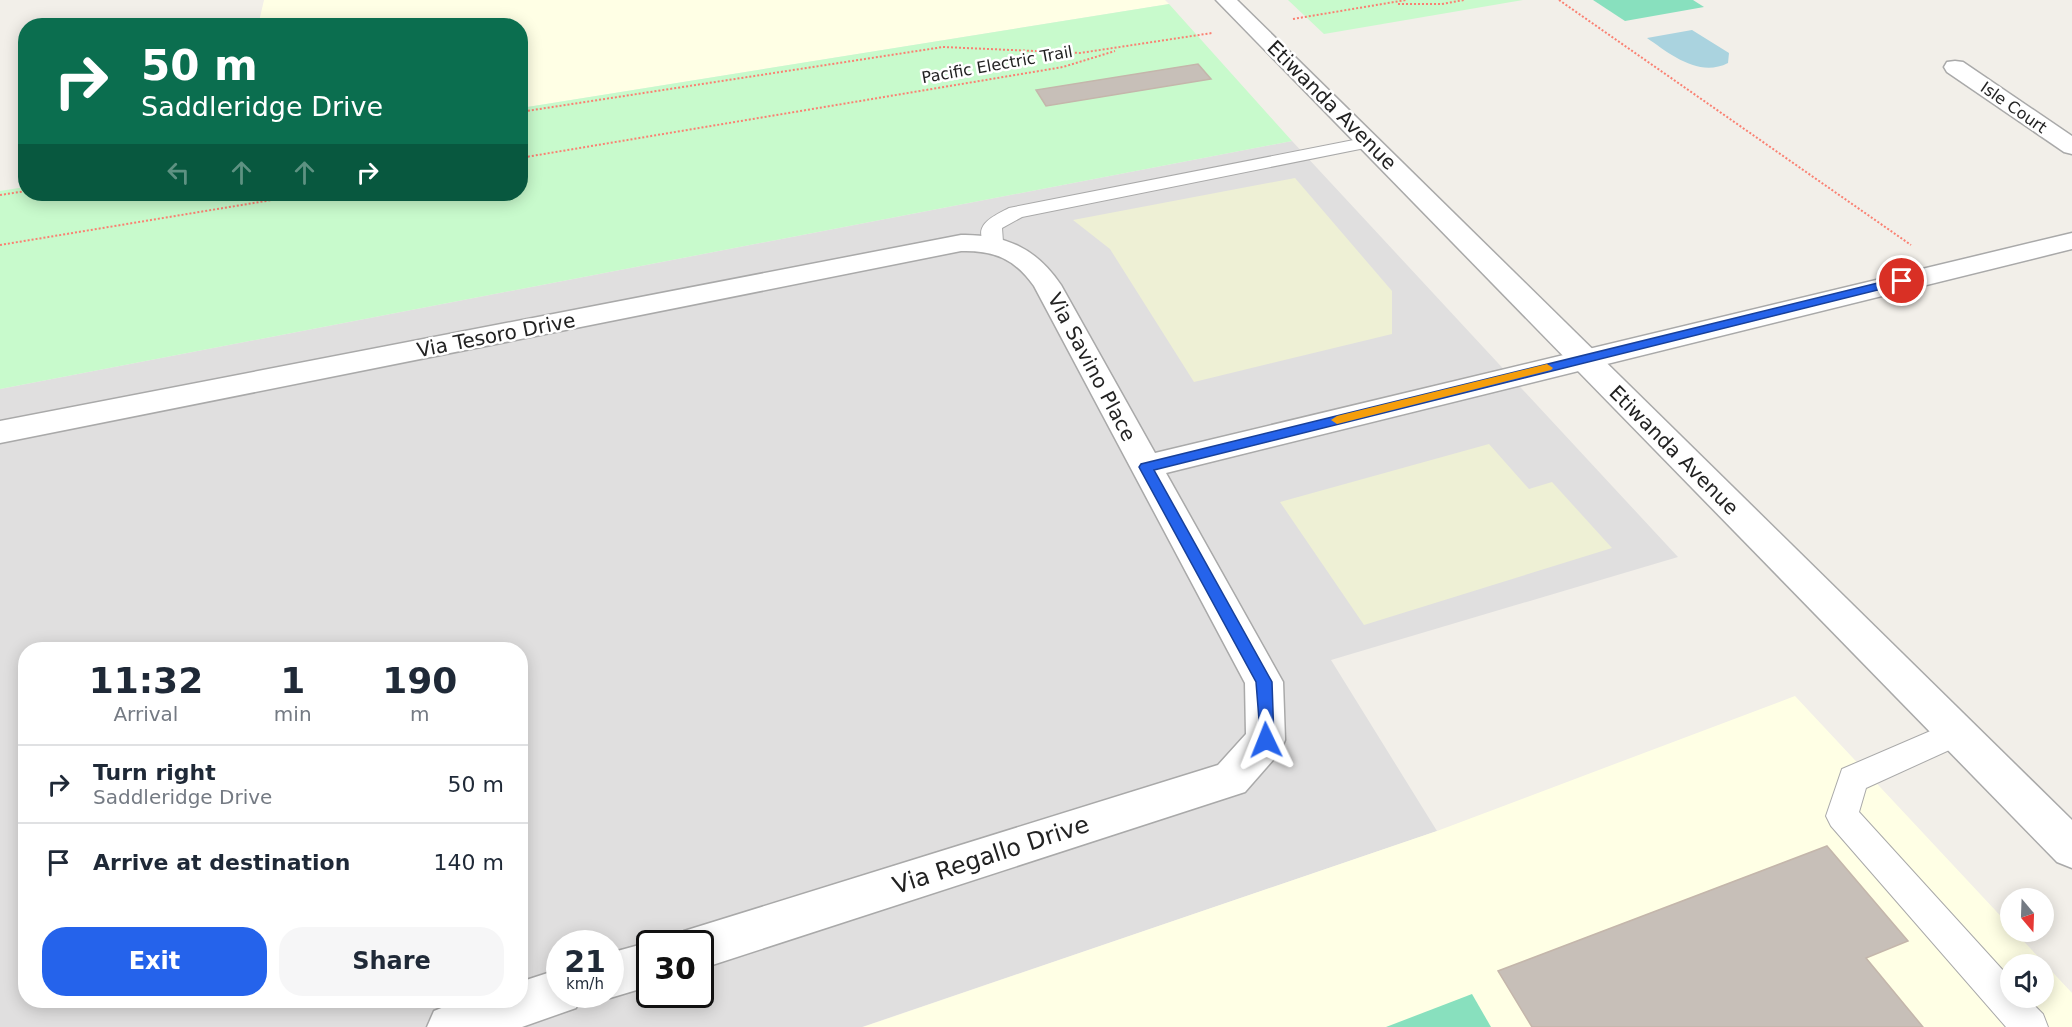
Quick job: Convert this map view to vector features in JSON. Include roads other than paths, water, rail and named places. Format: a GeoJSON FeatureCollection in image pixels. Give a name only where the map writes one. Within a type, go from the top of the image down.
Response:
{"type":"FeatureCollection","features":[{"type":"Feature","properties":{"kind":"street","name":"Etiwanda Avenue"},"geometry":{"type":"LineString","coordinates":[[1226,0],[2072,848]]}},
{"type":"Feature","properties":{"kind":"street","name":"Isle Court"},"geometry":{"type":"LineString","coordinates":[[1955,67],[2072,147]]}},
{"type":"Feature","properties":{"kind":"street"},"geometry":{"type":"LineString","coordinates":[[1146,467],[2072,241]]}},
{"type":"Feature","properties":{"kind":"street","name":"Via Tesoro Drive"},"geometry":{"type":"LineString","coordinates":[[0,432],[961,243],[993,242]]}},
{"type":"Feature","properties":{"kind":"street","name":"Via Savino Place"},"geometry":{"type":"LineString","coordinates":[[993,242],[1016,253],[1036,268],[1264,682],[1266,740]]}},
{"type":"Feature","properties":{"kind":"street","name":"Via Regallo Drive"},"geometry":{"type":"LineString","coordinates":[[714,943],[1231,779],[1266,740]]}},
{"type":"Feature","properties":{"kind":"street"},"geometry":{"type":"LineString","coordinates":[[528,1002],[546,996]]}},
{"type":"Feature","properties":{"kind":"street"},"geometry":{"type":"LineString","coordinates":[[450,1027],[510,1008]]}},
{"type":"Feature","properties":{"kind":"lane"},"geometry":{"type":"LineString","coordinates":[[993,242],[992,225],[1016,212],[1369,142]]}},
{"type":"Feature","properties":{"kind":"lane"},"geometry":{"type":"LineString","coordinates":[[1956,733],[1853,778],[1842,816],[2030,1027]]}},
{"type":"Feature","properties":{"kind":"water"},"geometry":{"type":"Polygon","coordinates":[[[1692,30],[1729,53],[1728,63],[1717,67],[1696,66],[1675,57],[1647,38],[1692,30]]]}}]}
